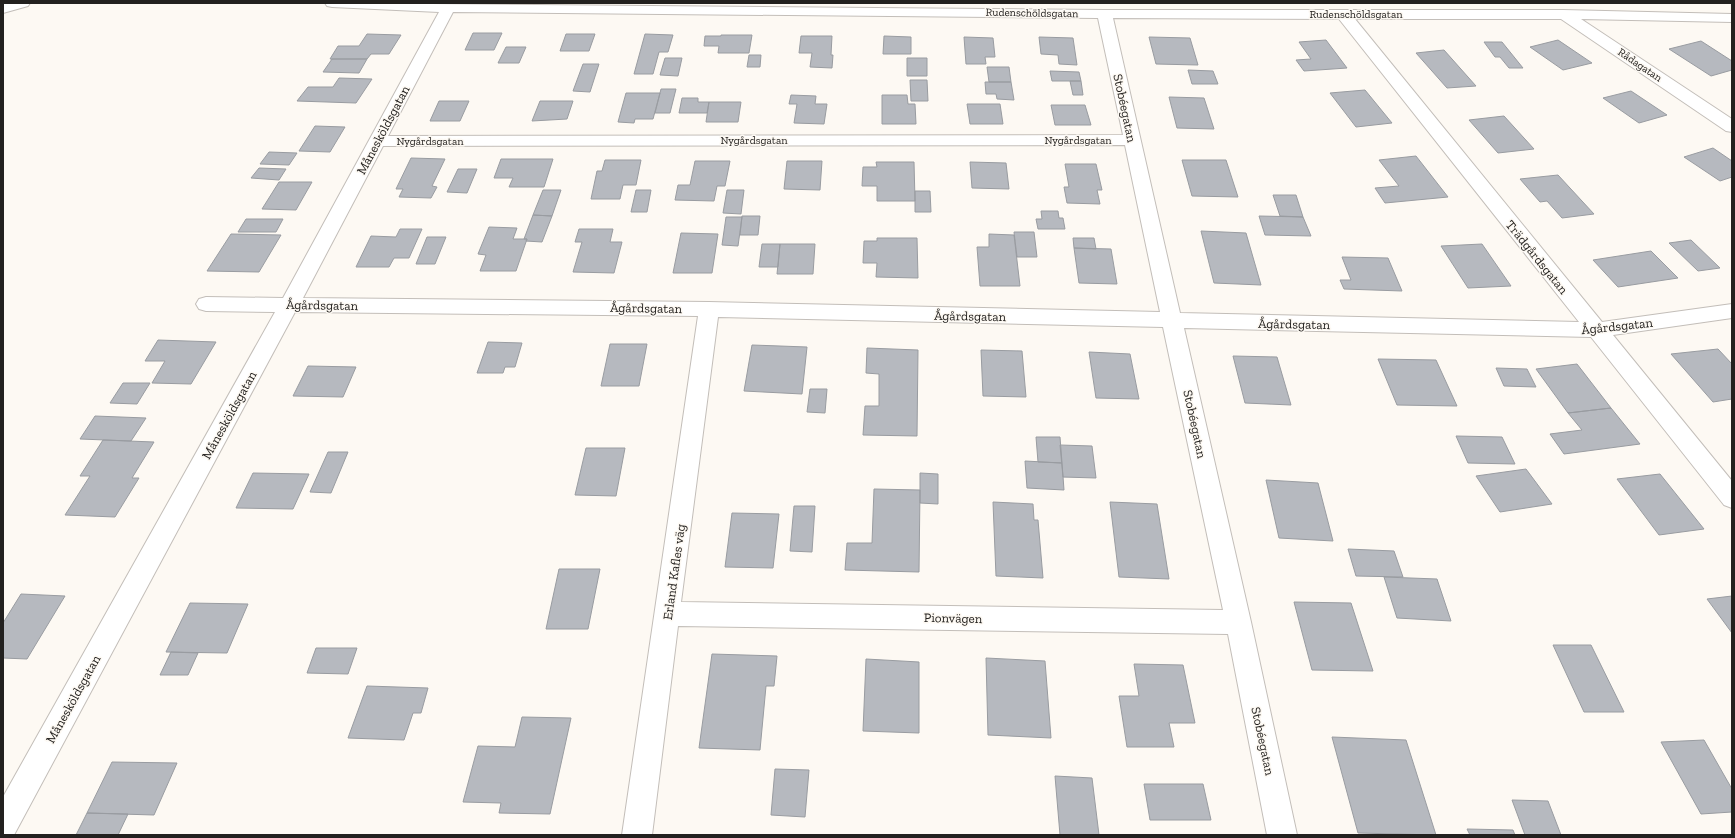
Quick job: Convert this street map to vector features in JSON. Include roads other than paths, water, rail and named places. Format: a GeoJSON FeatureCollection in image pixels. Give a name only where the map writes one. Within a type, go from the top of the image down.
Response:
{"type":"FeatureCollection","features":[{"type":"Feature","properties":{"kind":"street","name":"Rudenschöldsgatan"},"geometry":{"type":"LineString","coordinates":[[332,3],[450,6],[1104,14],[1565,15],[1732,18]]}},
{"type":"Feature","properties":{"kind":"street","name":"Rådagatan"},"geometry":{"type":"LineString","coordinates":[[1547,3],[1732,127]]}},
{"type":"Feature","properties":{"kind":"street","name":"Månesköldsgatan"},"geometry":{"type":"LineString","coordinates":[[3,826],[289,305],[450,6]]}},
{"type":"Feature","properties":{"kind":"street","name":"Stobéegatan"},"geometry":{"type":"LineString","coordinates":[[1104,14],[1238,622],[1282,835]]}},
{"type":"Feature","properties":{"kind":"street","name":"Trädgårdsgatan"},"geometry":{"type":"LineString","coordinates":[[1343,14],[1732,498]]}},
{"type":"Feature","properties":{"kind":"street","name":"Nygårdsgatan"},"geometry":{"type":"LineString","coordinates":[[376,142],[1132,140]]}},
{"type":"Feature","properties":{"kind":"street","name":"Ågårdsgatan"},"geometry":{"type":"LineString","coordinates":[[206,304],[709,309],[1596,330],[1732,311]]}},
{"type":"Feature","properties":{"kind":"street","name":"Erland Kafles väg"},"geometry":{"type":"LineString","coordinates":[[637,835],[669,614],[709,309]]}},
{"type":"Feature","properties":{"kind":"street","name":"Pionvägen"},"geometry":{"type":"LineString","coordinates":[[669,614],[1238,622]]}}]}
